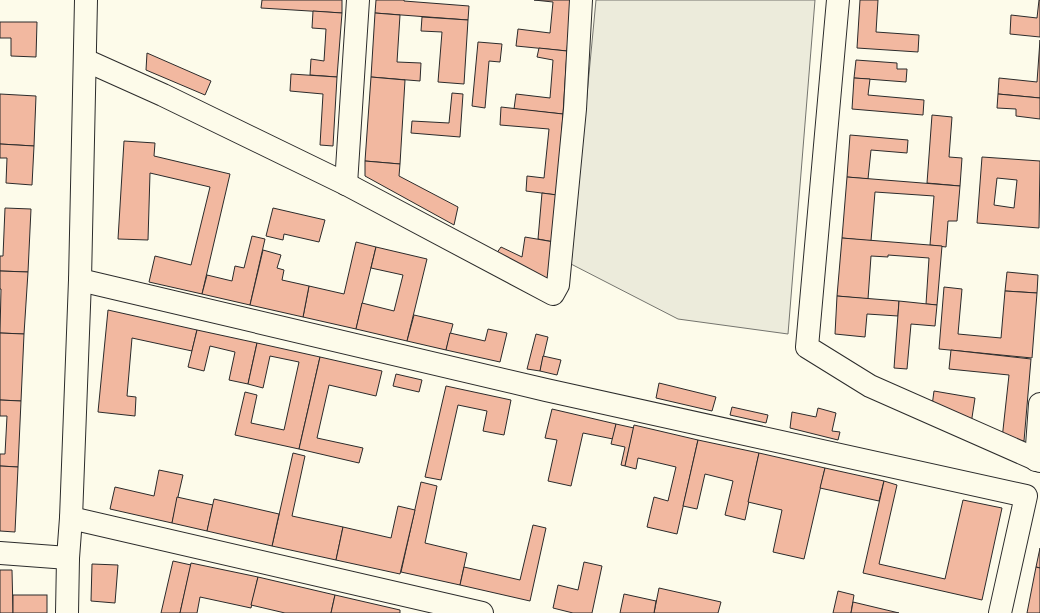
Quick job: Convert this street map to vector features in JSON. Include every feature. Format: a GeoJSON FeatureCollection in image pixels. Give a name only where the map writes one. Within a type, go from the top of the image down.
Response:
{"type":"FeatureCollection","features":[{"type":"Feature","properties":{"kind":"street"},"geometry":{"type":"LineString","coordinates":[[67,613],[80,280],[86,0]]}},
{"type":"Feature","properties":{"kind":"street"},"geometry":{"type":"LineString","coordinates":[[346,184],[358,0]]}},
{"type":"Feature","properties":{"kind":"street"},"geometry":{"type":"LineString","coordinates":[[85,60],[163,95],[346,184],[553,294],[558,285],[574,117],[581,0]]}},
{"type":"Feature","properties":{"kind":"street"},"geometry":{"type":"LineString","coordinates":[[838,0],[807,347],[870,386],[1038,461],[1040,404]]}},
{"type":"Feature","properties":{"kind":"street"},"geometry":{"type":"LineString","coordinates":[[80,280],[546,390],[1026,496],[1000,613]]}},
{"type":"Feature","properties":{"kind":"street"},"geometry":{"type":"LineString","coordinates":[[71,518],[482,613]]}},
{"type":"Feature","properties":{"kind":"street"},"geometry":{"type":"LineString","coordinates":[[0,553],[68,558]]}},
{"type":"Feature","properties":{"kind":"shaded area"},"geometry":{"type":"Polygon","coordinates":[[[596,0],[815,0],[788,334],[678,319],[571,264],[596,0]]]}},
{"type":"Feature","properties":{"kind":"building"},"geometry":{"type":"Polygon","coordinates":[[[262,0],[342,0],[342,13],[261,8],[262,0]]]}},
{"type":"Feature","properties":{"kind":"building"},"geometry":{"type":"Polygon","coordinates":[[[376,0],[404,0],[469,6],[468,20],[375,13],[376,0]]]}},
{"type":"Feature","properties":{"kind":"building"},"geometry":{"type":"Polygon","coordinates":[[[534,0],[571,0],[567,51],[516,46],[518,29],[550,33],[553,2],[534,0]]]}},
{"type":"Feature","properties":{"kind":"building"},"geometry":{"type":"Polygon","coordinates":[[[860,0],[878,0],[876,32],[919,35],[918,52],[857,48],[860,0]]]}},
{"type":"Feature","properties":{"kind":"building"},"geometry":{"type":"Polygon","coordinates":[[[1039,0],[1040,37],[1010,34],[1011,15],[1037,18],[1039,0]]]}},
{"type":"Feature","properties":{"kind":"building"},"geometry":{"type":"Polygon","coordinates":[[[313,11],[342,13],[337,77],[310,75],[311,59],[324,61],[326,29],[312,28],[313,11]]]}},
{"type":"Feature","properties":{"kind":"building"},"geometry":{"type":"Polygon","coordinates":[[[375,13],[400,15],[397,62],[421,63],[420,81],[371,77],[375,13]]]}},
{"type":"Feature","properties":{"kind":"building"},"geometry":{"type":"Polygon","coordinates":[[[422,17],[468,20],[464,84],[438,82],[442,32],[421,31],[422,17]]]}},
{"type":"Feature","properties":{"kind":"building"},"geometry":{"type":"Polygon","coordinates":[[[0,22],[37,22],[36,57],[11,56],[11,38],[0,38],[0,22]]]}},
{"type":"Feature","properties":{"kind":"building"},"geometry":{"type":"Polygon","coordinates":[[[1040,40],[1040,98],[998,94],[999,78],[1037,82],[1040,40]]]}},
{"type":"Feature","properties":{"kind":"building"},"geometry":{"type":"Polygon","coordinates":[[[478,42],[502,44],[500,62],[489,61],[485,108],[472,106],[478,42]]]}},
{"type":"Feature","properties":{"kind":"building"},"geometry":{"type":"Polygon","coordinates":[[[539,48],[567,51],[563,114],[514,109],[516,94],[550,98],[553,60],[537,57],[539,48]]]}},
{"type":"Feature","properties":{"kind":"building"},"geometry":{"type":"Polygon","coordinates":[[[147,53],[211,81],[205,95],[146,70],[147,53]]]}},
{"type":"Feature","properties":{"kind":"building"},"geometry":{"type":"Polygon","coordinates":[[[856,60],[897,63],[897,69],[907,69],[906,82],[854,78],[856,60]]]}},
{"type":"Feature","properties":{"kind":"building"},"geometry":{"type":"Polygon","coordinates":[[[291,74],[337,77],[333,146],[320,145],[323,94],[290,91],[291,74]]]}},
{"type":"Feature","properties":{"kind":"building"},"geometry":{"type":"Polygon","coordinates":[[[371,77],[405,80],[400,164],[365,161],[371,77]]]}},
{"type":"Feature","properties":{"kind":"building"},"geometry":{"type":"Polygon","coordinates":[[[854,78],[870,79],[868,95],[924,100],[923,115],[852,109],[854,78]]]}},
{"type":"Feature","properties":{"kind":"building"},"geometry":{"type":"Polygon","coordinates":[[[452,93],[463,94],[460,137],[411,133],[412,121],[449,123],[452,93]]]}},
{"type":"Feature","properties":{"kind":"building"},"geometry":{"type":"Polygon","coordinates":[[[0,94],[36,96],[34,146],[0,144],[0,94]]]}},
{"type":"Feature","properties":{"kind":"building"},"geometry":{"type":"Polygon","coordinates":[[[998,94],[1040,98],[1040,119],[1016,116],[1016,109],[997,108],[998,94]]]}},
{"type":"Feature","properties":{"kind":"building"},"geometry":{"type":"Polygon","coordinates":[[[501,107],[563,114],[557,195],[526,191],[527,176],[544,178],[549,129],[500,125],[501,107]]]}},
{"type":"Feature","properties":{"kind":"building"},"geometry":{"type":"Polygon","coordinates":[[[932,115],[952,117],[949,157],[962,158],[960,186],[927,183],[932,115]]]}},
{"type":"Feature","properties":{"kind":"building"},"geometry":{"type":"Polygon","coordinates":[[[850,135],[908,140],[907,153],[871,150],[868,179],[847,177],[850,135]]]}},
{"type":"Feature","properties":{"kind":"building"},"geometry":{"type":"Polygon","coordinates":[[[124,141],[155,143],[154,156],[230,174],[202,294],[149,282],[155,256],[191,265],[210,187],[150,173],[148,240],[118,239],[124,141]]]}},
{"type":"Feature","properties":{"kind":"building"},"geometry":{"type":"Polygon","coordinates":[[[0,144],[34,146],[32,185],[6,183],[7,158],[0,158],[0,144]]]}},
{"type":"Feature","properties":{"kind":"building"},"geometry":{"type":"Polygon","coordinates":[[[982,157],[1040,161],[1039,228],[977,223],[982,157]],[[997,178],[994,205],[1014,208],[1017,180],[997,178]]]}},
{"type":"Feature","properties":{"kind":"building"},"geometry":{"type":"Polygon","coordinates":[[[365,161],[400,164],[399,176],[458,207],[454,225],[365,176],[365,161]]]}},
{"type":"Feature","properties":{"kind":"building"},"geometry":{"type":"Polygon","coordinates":[[[847,177],[960,186],[957,221],[948,221],[946,247],[930,245],[934,196],[875,192],[871,241],[842,238],[847,177]]]}},
{"type":"Feature","properties":{"kind":"building"},"geometry":{"type":"Polygon","coordinates":[[[542,193],[557,195],[554,242],[538,239],[542,193]]]}},
{"type":"Feature","properties":{"kind":"building"},"geometry":{"type":"Polygon","coordinates":[[[5,208],[31,209],[28,272],[0,271],[0,256],[3,256],[5,208]]]}},
{"type":"Feature","properties":{"kind":"building"},"geometry":{"type":"Polygon","coordinates":[[[273,208],[325,220],[319,242],[284,234],[283,240],[266,236],[273,208]]]}},
{"type":"Feature","properties":{"kind":"building"},"geometry":{"type":"Polygon","coordinates":[[[252,236],[265,239],[250,305],[202,294],[207,275],[232,281],[235,266],[244,268],[252,236]]]}},
{"type":"Feature","properties":{"kind":"building"},"geometry":{"type":"Polygon","coordinates":[[[525,237],[554,242],[551,285],[496,254],[501,247],[522,257],[525,237]]]}},
{"type":"Feature","properties":{"kind":"building"},"geometry":{"type":"Polygon","coordinates":[[[842,238],[942,246],[937,305],[926,304],[929,258],[888,255],[888,257],[871,256],[868,299],[837,296],[842,238]]]}},
{"type":"Feature","properties":{"kind":"building"},"geometry":{"type":"Polygon","coordinates":[[[356,242],[376,247],[356,329],[303,317],[309,286],[344,294],[356,242]]]}},
{"type":"Feature","properties":{"kind":"building"},"geometry":{"type":"Polygon","coordinates":[[[376,247],[427,259],[407,341],[356,329],[362,303],[394,311],[403,275],[371,268],[376,247]]]}},
{"type":"Feature","properties":{"kind":"building"},"geometry":{"type":"Polygon","coordinates":[[[263,250],[281,255],[277,268],[284,270],[282,280],[309,286],[303,317],[250,305],[263,250]]]}},
{"type":"Feature","properties":{"kind":"building"},"geometry":{"type":"Polygon","coordinates":[[[0,271],[28,272],[24,334],[0,333],[0,271]]]}},
{"type":"Feature","properties":{"kind":"building"},"geometry":{"type":"Polygon","coordinates":[[[1007,272],[1038,275],[1037,293],[1005,291],[1007,272]]]}},
{"type":"Feature","properties":{"kind":"building"},"geometry":{"type":"Polygon","coordinates":[[[944,287],[962,289],[958,334],[1001,338],[1005,291],[1037,293],[1032,358],[939,349],[944,287]]]}},
{"type":"Feature","properties":{"kind":"building"},"geometry":{"type":"Polygon","coordinates":[[[837,296],[899,301],[898,316],[867,314],[865,337],[835,334],[837,296]]]}},
{"type":"Feature","properties":{"kind":"building"},"geometry":{"type":"Polygon","coordinates":[[[899,301],[937,305],[935,326],[911,324],[907,369],[894,368],[899,301]]]}},
{"type":"Feature","properties":{"kind":"building"},"geometry":{"type":"Polygon","coordinates":[[[108,310],[197,330],[192,351],[132,338],[127,396],[136,397],[135,416],[98,412],[108,310]]]}},
{"type":"Feature","properties":{"kind":"building"},"geometry":{"type":"Polygon","coordinates":[[[414,315],[453,324],[446,350],[407,341],[414,315]]]}},
{"type":"Feature","properties":{"kind":"building"},"geometry":{"type":"Polygon","coordinates":[[[488,329],[507,333],[500,362],[446,350],[450,333],[485,341],[488,329]]]}},
{"type":"Feature","properties":{"kind":"building"},"geometry":{"type":"Polygon","coordinates":[[[197,330],[257,343],[248,384],[229,380],[235,352],[210,346],[204,371],[188,367],[197,330]]]}},
{"type":"Feature","properties":{"kind":"building"},"geometry":{"type":"Polygon","coordinates":[[[0,333],[24,334],[21,401],[0,400],[0,333]]]}},
{"type":"Feature","properties":{"kind":"building"},"geometry":{"type":"Polygon","coordinates":[[[536,334],[548,337],[540,371],[527,369],[536,334]]]}},
{"type":"Feature","properties":{"kind":"building"},"geometry":{"type":"Polygon","coordinates":[[[257,343],[320,357],[299,449],[235,435],[245,392],[257,395],[251,423],[284,430],[299,362],[270,356],[263,388],[248,384],[257,343]]]}},
{"type":"Feature","properties":{"kind":"building"},"geometry":{"type":"Polygon","coordinates":[[[951,350],[1031,359],[1024,441],[1002,439],[1009,375],[949,369],[951,350]]]}},
{"type":"Feature","properties":{"kind":"building"},"geometry":{"type":"Polygon","coordinates":[[[543,356],[561,360],[557,375],[540,371],[543,356]]]}},
{"type":"Feature","properties":{"kind":"building"},"geometry":{"type":"Polygon","coordinates":[[[320,357],[382,371],[376,396],[329,385],[317,438],[363,448],[359,463],[299,449],[320,357]]]}},
{"type":"Feature","properties":{"kind":"building"},"geometry":{"type":"Polygon","coordinates":[[[396,374],[422,380],[419,392],[393,386],[396,374]]]}},
{"type":"Feature","properties":{"kind":"building"},"geometry":{"type":"Polygon","coordinates":[[[659,383],[716,397],[712,411],[656,398],[659,383]]]}},
{"type":"Feature","properties":{"kind":"building"},"geometry":{"type":"Polygon","coordinates":[[[446,386],[511,400],[504,435],[483,431],[487,411],[458,405],[441,480],[425,477],[446,386]]]}},
{"type":"Feature","properties":{"kind":"building"},"geometry":{"type":"Polygon","coordinates":[[[934,391],[975,398],[971,424],[932,406],[934,391]]]}},
{"type":"Feature","properties":{"kind":"building"},"geometry":{"type":"Polygon","coordinates":[[[0,400],[21,401],[18,467],[0,466],[0,454],[5,454],[7,416],[0,416],[0,400]]]}},
{"type":"Feature","properties":{"kind":"building"},"geometry":{"type":"Polygon","coordinates":[[[732,407],[768,415],[766,423],[730,415],[732,407]]]}},
{"type":"Feature","properties":{"kind":"building"},"geometry":{"type":"Polygon","coordinates":[[[818,408],[836,413],[832,431],[840,432],[838,440],[790,428],[792,412],[816,417],[818,408]]]}},
{"type":"Feature","properties":{"kind":"building"},"geometry":{"type":"Polygon","coordinates":[[[552,409],[616,424],[613,439],[583,433],[571,486],[548,481],[557,440],[545,438],[552,409]]]}},
{"type":"Feature","properties":{"kind":"building"},"geometry":{"type":"Polygon","coordinates":[[[616,424],[634,428],[625,466],[621,465],[625,447],[611,444],[616,424]]]}},
{"type":"Feature","properties":{"kind":"building"},"geometry":{"type":"Polygon","coordinates":[[[634,425],[698,440],[677,534],[647,527],[654,497],[668,501],[676,467],[638,458],[636,469],[625,466],[634,425]]]}},
{"type":"Feature","properties":{"kind":"building"},"geometry":{"type":"Polygon","coordinates":[[[698,440],[759,453],[745,520],[725,515],[733,481],[705,474],[697,509],[683,506],[698,440]]]}},
{"type":"Feature","properties":{"kind":"building"},"geometry":{"type":"Polygon","coordinates":[[[293,453],[305,456],[292,516],[343,527],[336,560],[272,546],[293,453]]]}},
{"type":"Feature","properties":{"kind":"building"},"geometry":{"type":"Polygon","coordinates":[[[759,453],[825,468],[804,559],[773,552],[782,510],[748,502],[759,453]]]}},
{"type":"Feature","properties":{"kind":"building"},"geometry":{"type":"Polygon","coordinates":[[[0,466],[18,467],[15,532],[0,531],[0,466]]]}},
{"type":"Feature","properties":{"kind":"building"},"geometry":{"type":"Polygon","coordinates":[[[825,468],[884,481],[879,501],[820,488],[825,468]]]}},
{"type":"Feature","properties":{"kind":"building"},"geometry":{"type":"Polygon","coordinates":[[[159,470],[183,475],[172,523],[110,509],[115,487],[154,496],[159,470]]]}},
{"type":"Feature","properties":{"kind":"building"},"geometry":{"type":"Polygon","coordinates":[[[884,481],[897,485],[879,564],[945,579],[963,500],[1002,508],[982,600],[863,573],[884,481]]]}},
{"type":"Feature","properties":{"kind":"building"},"geometry":{"type":"Polygon","coordinates":[[[421,482],[437,486],[425,543],[467,553],[460,585],[401,572],[421,482]]]}},
{"type":"Feature","properties":{"kind":"building"},"geometry":{"type":"Polygon","coordinates":[[[177,497],[213,505],[207,531],[172,523],[177,497]]]}},
{"type":"Feature","properties":{"kind":"building"},"geometry":{"type":"Polygon","coordinates":[[[214,499],[279,514],[272,546],[207,531],[214,499]]]}},
{"type":"Feature","properties":{"kind":"building"},"geometry":{"type":"Polygon","coordinates":[[[398,506],[415,510],[400,574],[336,560],[343,527],[391,538],[398,506]]]}},
{"type":"Feature","properties":{"kind":"building"},"geometry":{"type":"Polygon","coordinates":[[[533,525],[546,528],[530,601],[460,585],[464,567],[520,580],[533,525]]]}},
{"type":"Feature","properties":{"kind":"building"},"geometry":{"type":"Polygon","coordinates":[[[1040,548],[1040,568],[1036,567],[1040,548]]]}},
{"type":"Feature","properties":{"kind":"building"},"geometry":{"type":"Polygon","coordinates":[[[173,561],[191,565],[180,613],[161,613],[173,561]]]}},
{"type":"Feature","properties":{"kind":"building"},"geometry":{"type":"Polygon","coordinates":[[[584,562],[602,566],[592,613],[573,613],[553,608],[558,585],[578,590],[584,562]]]}},
{"type":"Feature","properties":{"kind":"building"},"geometry":{"type":"Polygon","coordinates":[[[191,563],[258,577],[251,608],[200,597],[197,613],[180,613],[191,563]]]}},
{"type":"Feature","properties":{"kind":"building"},"geometry":{"type":"Polygon","coordinates":[[[92,564],[118,565],[115,603],[91,601],[92,564]]]}},
{"type":"Feature","properties":{"kind":"building"},"geometry":{"type":"Polygon","coordinates":[[[1036,567],[1040,568],[1040,613],[1027,613],[1036,567]]]}},
{"type":"Feature","properties":{"kind":"building"},"geometry":{"type":"Polygon","coordinates":[[[0,570],[12,570],[13,613],[0,613],[0,570]]]}},
{"type":"Feature","properties":{"kind":"building"},"geometry":{"type":"Polygon","coordinates":[[[258,577],[335,595],[331,613],[285,613],[251,605],[258,577]]]}},
{"type":"Feature","properties":{"kind":"building"},"geometry":{"type":"Polygon","coordinates":[[[659,588],[721,602],[718,613],[654,613],[659,588]]]}},
{"type":"Feature","properties":{"kind":"building"},"geometry":{"type":"Polygon","coordinates":[[[838,591],[854,595],[851,613],[833,613],[838,591]]]}},
{"type":"Feature","properties":{"kind":"building"},"geometry":{"type":"Polygon","coordinates":[[[624,594],[656,601],[654,613],[620,613],[624,594]]]}},
{"type":"Feature","properties":{"kind":"building"},"geometry":{"type":"Polygon","coordinates":[[[13,595],[47,595],[47,613],[13,613],[13,595]]]}},
{"type":"Feature","properties":{"kind":"building"},"geometry":{"type":"Polygon","coordinates":[[[335,595],[400,610],[400,613],[331,613],[335,595]]]}},
{"type":"Feature","properties":{"kind":"building"},"geometry":{"type":"Polygon","coordinates":[[[853,602],[899,613],[851,613],[853,602]]]}}]}
